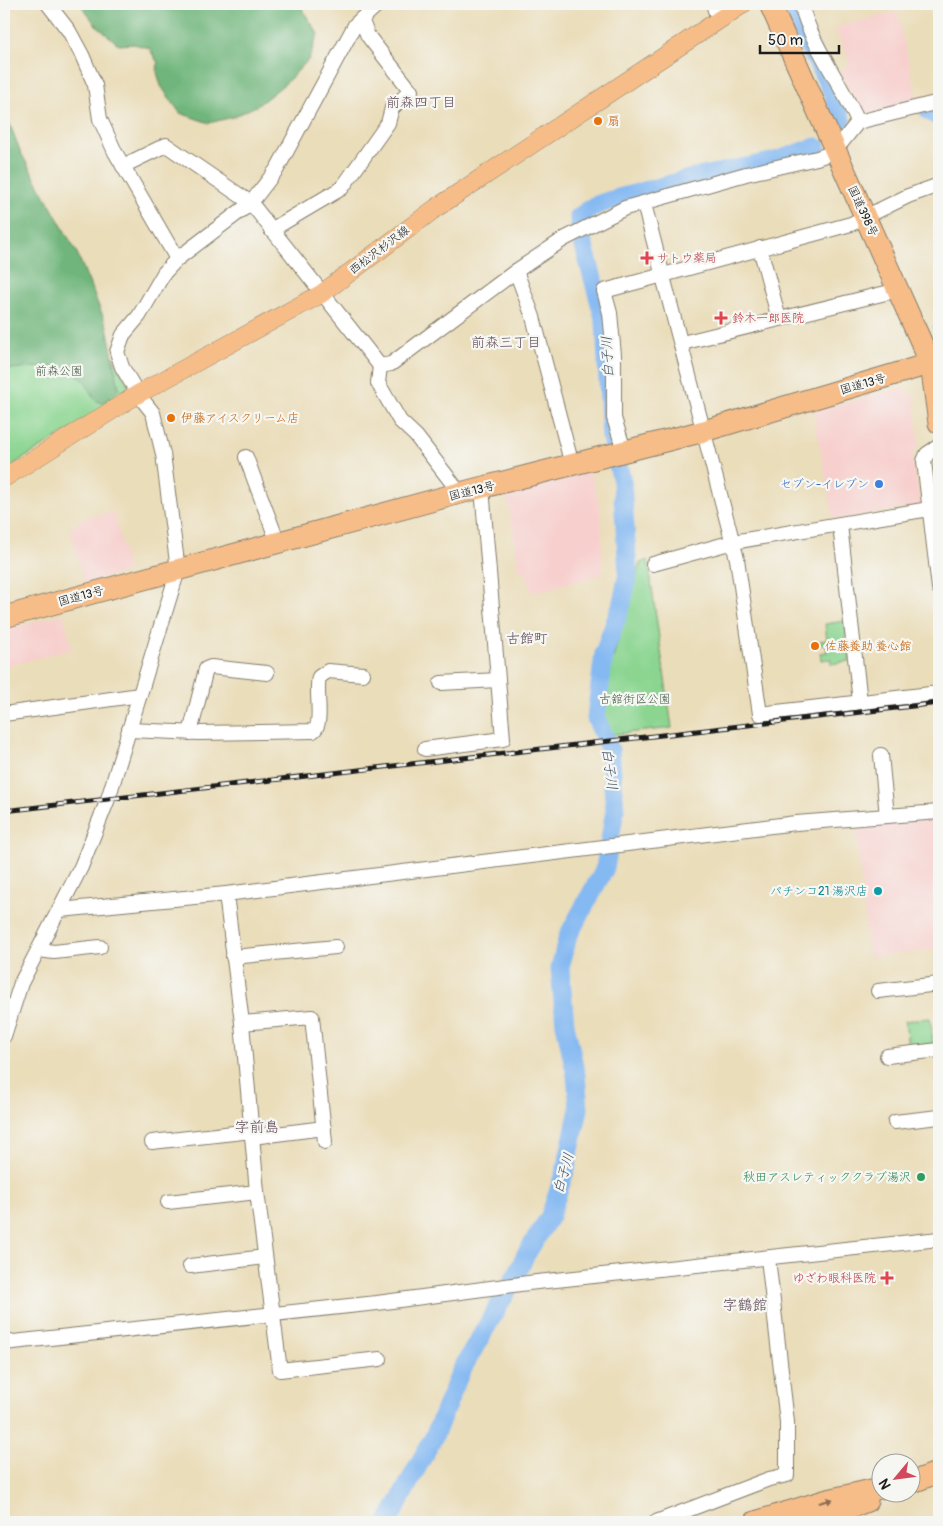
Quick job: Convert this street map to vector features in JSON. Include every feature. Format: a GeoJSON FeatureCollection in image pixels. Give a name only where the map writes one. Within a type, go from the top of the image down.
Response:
{"type":"FeatureCollection","features":[{"type":"Feature","properties":{"kind":"highway","name":"国道398号"},"geometry":{"type":"LineString","coordinates":[[770,4],[834,152],[866,216],[898,290],[935,363],[939,423]]}},
{"type":"Feature","properties":{"kind":"highway","name":"国道13号"},"geometry":{"type":"LineString","coordinates":[[4,617],[460,493],[704,431],[935,363]]}},
{"type":"Feature","properties":{"kind":"highway"},"geometry":{"type":"LineString","coordinates":[[755,1522],[824,1501],[870,1490]]}},
{"type":"Feature","properties":{"kind":"highway"},"geometry":{"type":"LineString","coordinates":[[812,1522],[870,1500]]}},
{"type":"Feature","properties":{"kind":"main road","name":"西松沢杉沢線"},"geometry":{"type":"LineString","coordinates":[[4,478],[138,394],[321,294],[436,208],[716,12],[743,4]]}},
{"type":"Feature","properties":{"kind":"street"},"geometry":{"type":"LineString","coordinates":[[48,4],[69,31],[82,55],[95,85],[100,118],[123,166],[177,259]]}},
{"type":"Feature","properties":{"kind":"street"},"geometry":{"type":"LineString","coordinates":[[4,1036],[21,983],[81,867],[108,799],[178,570],[163,454],[154,413],[138,394],[122,368],[117,352],[124,335],[139,316],[164,273],[177,259],[251,203],[277,170],[355,24],[378,4]]}},
{"type":"Feature","properties":{"kind":"street"},"geometry":{"type":"LineString","coordinates":[[801,4],[813,38],[847,97],[858,122]]}},
{"type":"Feature","properties":{"kind":"street"},"geometry":{"type":"LineString","coordinates":[[271,230],[342,188],[388,123],[392,108],[411,91],[368,36],[360,19]]}},
{"type":"Feature","properties":{"kind":"street"},"geometry":{"type":"LineString","coordinates":[[380,366],[391,364],[516,271],[564,239],[625,208],[746,174],[817,158],[834,152],[858,122],[939,102]]}},
{"type":"Feature","properties":{"kind":"street"},"geometry":{"type":"LineString","coordinates":[[123,166],[166,145],[251,203],[321,294],[380,366],[378,383],[400,421],[416,436],[460,493]]}},
{"type":"Feature","properties":{"kind":"street"},"geometry":{"type":"LineString","coordinates":[[614,453],[614,355],[610,312],[604,291],[852,224],[908,196],[939,185]]}},
{"type":"Feature","properties":{"kind":"street"},"geometry":{"type":"LineString","coordinates":[[644,204],[733,542],[760,714],[939,693]]}},
{"type":"Feature","properties":{"kind":"street"},"geometry":{"type":"LineString","coordinates":[[760,248],[779,319]]}},
{"type":"Feature","properties":{"kind":"street"},"geometry":{"type":"LineString","coordinates":[[516,271],[533,317],[572,465]]}},
{"type":"Feature","properties":{"kind":"street"},"geometry":{"type":"LineString","coordinates":[[682,343],[898,290]]}},
{"type":"Feature","properties":{"kind":"street"},"geometry":{"type":"LineString","coordinates":[[939,446],[927,454],[924,460],[939,588]]}},
{"type":"Feature","properties":{"kind":"street"},"geometry":{"type":"LineString","coordinates":[[246,457],[278,543]]}},
{"type":"Feature","properties":{"kind":"street"},"geometry":{"type":"LineString","coordinates":[[424,749],[503,739],[482,488]]}},
{"type":"Feature","properties":{"kind":"street"},"geometry":{"type":"LineString","coordinates":[[653,564],[733,542],[929,509]]}},
{"type":"Feature","properties":{"kind":"street"},"geometry":{"type":"LineString","coordinates":[[840,525],[860,702]]}},
{"type":"Feature","properties":{"kind":"street"},"geometry":{"type":"LineString","coordinates":[[190,733],[206,669],[211,667],[267,672]]}},
{"type":"Feature","properties":{"kind":"street"},"geometry":{"type":"LineString","coordinates":[[129,730],[190,733],[313,731],[319,723],[319,677],[328,672],[363,674]]}},
{"type":"Feature","properties":{"kind":"street"},"geometry":{"type":"LineString","coordinates":[[441,683],[498,680]]}},
{"type":"Feature","properties":{"kind":"street"},"geometry":{"type":"LineString","coordinates":[[4,714],[140,695]]}},
{"type":"Feature","properties":{"kind":"street"},"geometry":{"type":"LineString","coordinates":[[881,755],[887,816]]}},
{"type":"Feature","properties":{"kind":"street"},"geometry":{"type":"LineString","coordinates":[[60,910],[226,894],[796,823],[939,812]]}},
{"type":"Feature","properties":{"kind":"street"},"geometry":{"type":"LineString","coordinates":[[226,894],[242,1023],[265,1257],[280,1370],[380,1359]]}},
{"type":"Feature","properties":{"kind":"street"},"geometry":{"type":"LineString","coordinates":[[39,950],[54,952],[100,947]]}},
{"type":"Feature","properties":{"kind":"street"},"geometry":{"type":"LineString","coordinates":[[234,957],[336,947]]}},
{"type":"Feature","properties":{"kind":"street"},"geometry":{"type":"LineString","coordinates":[[878,991],[939,984]]}},
{"type":"Feature","properties":{"kind":"street"},"geometry":{"type":"LineString","coordinates":[[152,1142],[252,1134],[324,1135],[312,1017],[242,1023]]}},
{"type":"Feature","properties":{"kind":"street"},"geometry":{"type":"LineString","coordinates":[[887,1056],[939,1050]]}},
{"type":"Feature","properties":{"kind":"street"},"geometry":{"type":"LineString","coordinates":[[895,1122],[939,1117]]}},
{"type":"Feature","properties":{"kind":"street"},"geometry":{"type":"LineString","coordinates":[[168,1202],[258,1192]]}},
{"type":"Feature","properties":{"kind":"street"},"geometry":{"type":"LineString","coordinates":[[4,1343],[274,1314],[528,1283],[939,1239]]}},
{"type":"Feature","properties":{"kind":"street"},"geometry":{"type":"LineString","coordinates":[[190,1266],[265,1257]]}},
{"type":"Feature","properties":{"kind":"street"},"geometry":{"type":"LineString","coordinates":[[656,1522],[769,1478],[787,1475],[787,1422],[768,1258]]}},
{"type":"Feature","properties":{"kind":"shaded area"},"geometry":{"type":"Polygon","coordinates":[[[897,11],[918,102],[862,114],[840,72],[850,63],[835,28],[897,11]]]}},
{"type":"Feature","properties":{"kind":"shaded area"},"geometry":{"type":"Polygon","coordinates":[[[901,388],[915,398],[919,447],[916,447],[912,459],[921,505],[834,520],[813,411],[901,388]]]}},
{"type":"Feature","properties":{"kind":"shaded area"},"geometry":{"type":"Polygon","coordinates":[[[590,472],[600,506],[602,574],[532,593],[525,570],[519,571],[507,495],[590,472]]]}},
{"type":"Feature","properties":{"kind":"shaded area"},"geometry":{"type":"Polygon","coordinates":[[[114,512],[128,571],[84,583],[70,529],[82,519],[114,512]]]}},
{"type":"Feature","properties":{"kind":"shaded area"},"geometry":{"type":"Polygon","coordinates":[[[63,614],[72,649],[4,667],[4,630],[63,614]]]}},
{"type":"Feature","properties":{"kind":"shaded area"},"geometry":{"type":"Polygon","coordinates":[[[939,817],[939,949],[869,957],[856,827],[939,817]]]}},
{"type":"Feature","properties":{"kind":"green space"},"geometry":{"type":"Polygon","coordinates":[[[80,4],[299,4],[318,34],[309,59],[287,82],[258,105],[233,117],[209,123],[180,113],[161,86],[157,72],[158,63],[149,48],[134,44],[119,45],[96,25],[80,4]]]}},
{"type":"Feature","properties":{"kind":"green space","name":"前森公園"},"geometry":{"type":"Polygon","coordinates":[[[4,109],[21,153],[77,253],[107,326],[119,389],[109,399],[101,403],[97,401],[85,382],[78,375],[60,368],[9,369],[4,373],[4,109]]]}},
{"type":"Feature","properties":{"kind":"green space","name":"前森公園"},"geometry":{"type":"Polygon","coordinates":[[[4,150],[132,393],[4,470],[4,150]]]}},
{"type":"Feature","properties":{"kind":"green space","name":"古舘街区公園"},"geometry":{"type":"Polygon","coordinates":[[[648,560],[672,728],[608,735],[604,704],[607,675],[640,563],[648,560]]]}},
{"type":"Feature","properties":{"kind":"green space"},"geometry":{"type":"Polygon","coordinates":[[[845,621],[850,661],[831,664],[831,659],[821,660],[820,653],[827,652],[826,644],[819,644],[819,641],[827,640],[825,624],[845,621]]]}},
{"type":"Feature","properties":{"kind":"green space"},"geometry":{"type":"Polygon","coordinates":[[[930,1018],[933,1044],[908,1047],[905,1021],[930,1018]]]}},
{"type":"Feature","properties":{"kind":"waterway","name":"白子川"},"geometry":{"type":"LineString","coordinates":[[791,4],[801,32],[833,92],[842,123],[839,128]]}},
{"type":"Feature","properties":{"kind":"waterway"},"geometry":{"type":"LineString","coordinates":[[929,111],[939,117]]}},
{"type":"Feature","properties":{"kind":"waterway","name":"白子川"},"geometry":{"type":"LineString","coordinates":[[388,1522],[435,1434],[461,1371],[518,1272],[525,1256],[550,1216],[566,1168],[579,1109],[576,1075],[565,1024],[560,968],[568,936],[605,868],[615,810],[610,750],[596,718],[604,653],[622,603],[628,573],[622,481],[611,437],[605,322],[582,239],[579,217],[594,206],[608,201],[693,178],[776,161],[816,147]]}},
{"type":"Feature","properties":{"kind":"waterway"},"geometry":{"type":"LineString","coordinates":[[934,327],[939,325]]}},
{"type":"Feature","properties":{"kind":"railway"},"geometry":{"type":"LineString","coordinates":[[4,811],[939,703]]}},
{"type":"Feature","properties":{"kind":"place","name":"扇"},"geometry":{"type":"Point","coordinates":[598,121]}},
{"type":"Feature","properties":{"kind":"place","name":"サトウ薬局"},"geometry":{"type":"Point","coordinates":[647,258]}},
{"type":"Feature","properties":{"kind":"place","name":"鈴木一郎医院"},"geometry":{"type":"Point","coordinates":[721,318]}},
{"type":"Feature","properties":{"kind":"place","name":"伊藤アイスクリーム店"},"geometry":{"type":"Point","coordinates":[171,418]}},
{"type":"Feature","properties":{"kind":"place","name":"セブン-イレブン"},"geometry":{"type":"Point","coordinates":[879,484]}},
{"type":"Feature","properties":{"kind":"place","name":"佐藤養助 養心館"},"geometry":{"type":"Point","coordinates":[815,646]}},
{"type":"Feature","properties":{"kind":"place","name":"パチンコ21 湯沢店"},"geometry":{"type":"Point","coordinates":[878,891]}},
{"type":"Feature","properties":{"kind":"place","name":"秋田アスレティッククラブ湯沢"},"geometry":{"type":"Point","coordinates":[921,1177]}},
{"type":"Feature","properties":{"kind":"place","name":"ゆざわ眼科医院"},"geometry":{"type":"Point","coordinates":[887,1278]}},
{"type":"Feature","properties":{"kind":"district","name":"前森四丁目"},"geometry":{"type":"Point","coordinates":[421,102]}},
{"type":"Feature","properties":{"kind":"district","name":"前森三丁目"},"geometry":{"type":"Point","coordinates":[506,342]}},
{"type":"Feature","properties":{"kind":"district","name":"古館町"},"geometry":{"type":"Point","coordinates":[527,638]}},
{"type":"Feature","properties":{"kind":"district","name":"字前島"},"geometry":{"type":"Point","coordinates":[257,1127]}},
{"type":"Feature","properties":{"kind":"district","name":"字鶴館"},"geometry":{"type":"Point","coordinates":[745,1305]}}]}
